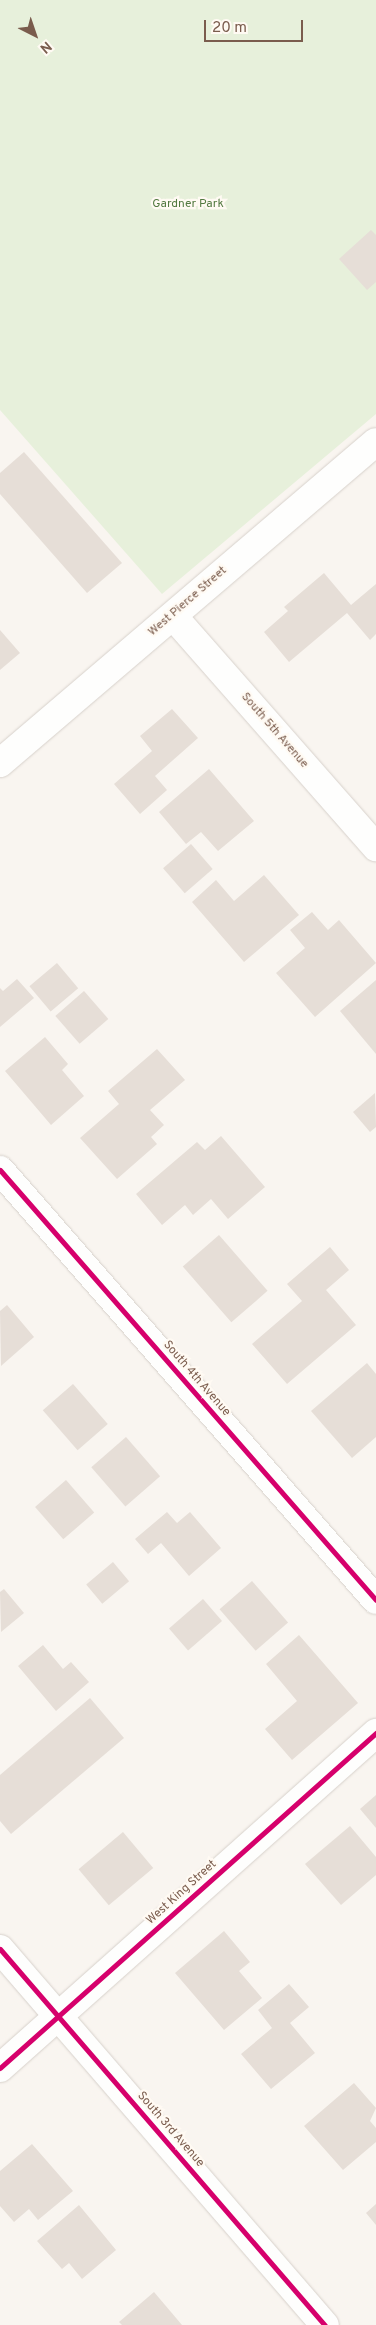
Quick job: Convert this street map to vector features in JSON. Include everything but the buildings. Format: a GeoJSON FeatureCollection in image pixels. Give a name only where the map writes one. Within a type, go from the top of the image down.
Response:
{"type":"FeatureCollection","features":[{"type":"Feature","properties":{"kind":"street","name":"West Pierce Street"},"geometry":{"type":"LineString","coordinates":[[0,763],[376,442]]}},
{"type":"Feature","properties":{"kind":"street","name":"South 5th Avenue"},"geometry":{"type":"LineString","coordinates":[[172,616],[376,847]]}},
{"type":"Feature","properties":{"kind":"street","name":"South 4th Avenue"},"geometry":{"type":"LineString","coordinates":[[0,1170],[376,1600]]}},
{"type":"Feature","properties":{"kind":"street","name":"West King Street"},"geometry":{"type":"LineString","coordinates":[[0,2068],[376,1733]]}},
{"type":"Feature","properties":{"kind":"street","name":"South 3rd Avenue"},"geometry":{"type":"LineString","coordinates":[[0,1949],[325,2325]]}},
{"type":"Feature","properties":{"kind":"green space","name":"Gardner Park"},"geometry":{"type":"Polygon","coordinates":[[[0,0],[376,0],[376,414],[162,594],[0,410],[0,0]]]}},
{"type":"Feature","properties":{"kind":"cycle path"},"geometry":{"type":"LineString","coordinates":[[0,1170],[376,1600]]}},
{"type":"Feature","properties":{"kind":"cycle path"},"geometry":{"type":"LineString","coordinates":[[0,2068],[376,1733]]}},
{"type":"Feature","properties":{"kind":"cycle path"},"geometry":{"type":"LineString","coordinates":[[0,1949],[325,2325]]}}]}
